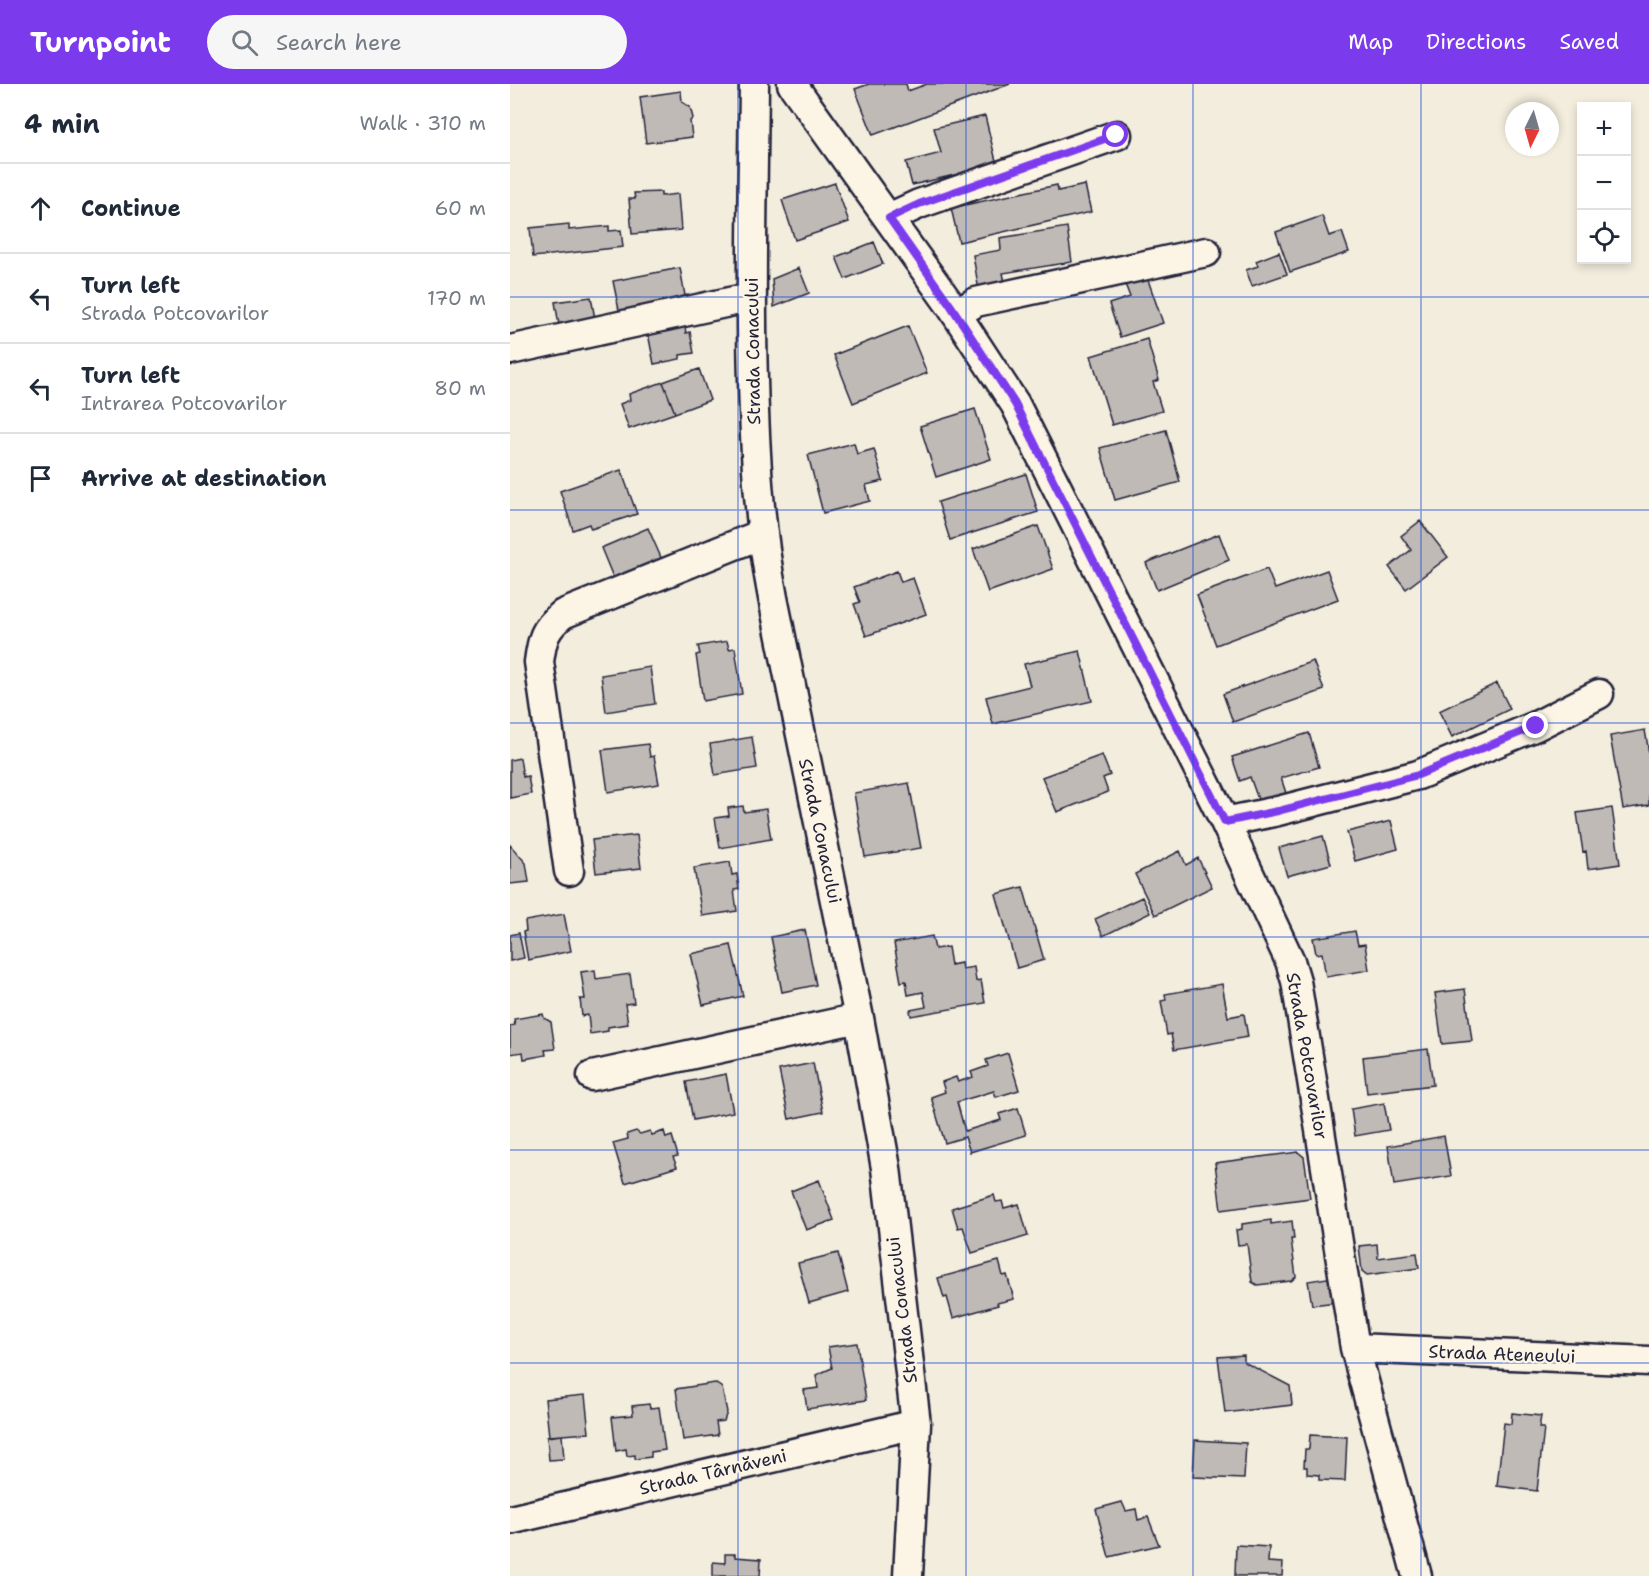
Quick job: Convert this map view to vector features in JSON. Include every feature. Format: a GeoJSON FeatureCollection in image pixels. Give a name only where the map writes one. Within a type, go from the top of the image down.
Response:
{"type":"FeatureCollection","features":[{"type":"Feature","properties":{"kind":"street","name":"Strada Conacului"},"geometry":{"type":"LineString","coordinates":[[754,84],[751,300],[754,425],[762,534],[772,598],[859,1018],[886,1167],[916,1424],[908,1576]]}},
{"type":"Feature","properties":{"kind":"street","name":"Strada Potcovarilor"},"geometry":{"type":"LineString","coordinates":[[792,84],[956,314],[1015,404],[1279,934],[1296,981],[1355,1348],[1417,1576]]}},
{"type":"Feature","properties":{"kind":"street"},"geometry":{"type":"LineString","coordinates":[[889,218],[919,204],[1116,135]]}},
{"type":"Feature","properties":{"kind":"street"},"geometry":{"type":"LineString","coordinates":[[956,314],[976,303],[1206,252]]}},
{"type":"Feature","properties":{"kind":"street"},"geometry":{"type":"LineString","coordinates":[[510,350],[734,301],[751,300]]}},
{"type":"Feature","properties":{"kind":"street"},"geometry":{"type":"LineString","coordinates":[[569,871],[539,662],[542,639],[551,624],[563,614],[762,534]]}},
{"type":"Feature","properties":{"kind":"street"},"geometry":{"type":"LineString","coordinates":[[1225,822],[1418,775],[1536,726],[1599,694]]}},
{"type":"Feature","properties":{"kind":"street"},"geometry":{"type":"LineString","coordinates":[[592,1076],[859,1018]]}},
{"type":"Feature","properties":{"kind":"street","name":"Strada Ateneului"},"geometry":{"type":"LineString","coordinates":[[1355,1348],[1649,1361]]}},
{"type":"Feature","properties":{"kind":"street","name":"Strada Târnăveni"},"geometry":{"type":"LineString","coordinates":[[510,1520],[916,1424]]}},
{"type":"Feature","properties":{"kind":"building"},"geometry":{"type":"Polygon","coordinates":[[[869,84],[906,84],[908,91],[927,84],[1010,84],[873,135],[855,89],[869,84]]]}},
{"type":"Feature","properties":{"kind":"building"},"geometry":{"type":"Polygon","coordinates":[[[681,91],[682,102],[690,107],[693,118],[690,121],[692,137],[646,143],[640,97],[681,91]]]}},
{"type":"Feature","properties":{"kind":"building"},"geometry":{"type":"Polygon","coordinates":[[[985,116],[997,165],[912,185],[906,162],[941,153],[934,128],[985,116]]]}},
{"type":"Feature","properties":{"kind":"building"},"geometry":{"type":"Polygon","coordinates":[[[835,183],[849,222],[795,240],[782,200],[835,183]]]}},
{"type":"Feature","properties":{"kind":"building"},"geometry":{"type":"Polygon","coordinates":[[[1057,185],[1058,191],[1085,185],[1091,212],[959,242],[951,208],[1057,185]]]}},
{"type":"Feature","properties":{"kind":"building"},"geometry":{"type":"Polygon","coordinates":[[[661,192],[661,196],[678,194],[681,230],[632,234],[629,199],[635,199],[634,193],[661,192]]]}},
{"type":"Feature","properties":{"kind":"building"},"geometry":{"type":"Polygon","coordinates":[[[1322,216],[1329,236],[1342,232],[1349,252],[1290,272],[1276,232],[1322,216]]]}},
{"type":"Feature","properties":{"kind":"building"},"geometry":{"type":"Polygon","coordinates":[[[569,224],[569,230],[609,226],[609,231],[621,230],[623,247],[533,257],[530,228],[569,224]]]}},
{"type":"Feature","properties":{"kind":"building"},"geometry":{"type":"Polygon","coordinates":[[[1067,227],[1072,262],[1003,273],[1006,287],[979,291],[973,255],[1001,250],[1000,238],[1067,227]]]}},
{"type":"Feature","properties":{"kind":"building"},"geometry":{"type":"Polygon","coordinates":[[[874,242],[883,264],[845,279],[836,257],[874,242]]]}},
{"type":"Feature","properties":{"kind":"building"},"geometry":{"type":"Polygon","coordinates":[[[1279,252],[1287,274],[1252,286],[1246,270],[1258,266],[1256,261],[1279,252]]]}},
{"type":"Feature","properties":{"kind":"building"},"geometry":{"type":"Polygon","coordinates":[[[680,268],[686,301],[620,315],[613,281],[680,268]]]}},
{"type":"Feature","properties":{"kind":"building"},"geometry":{"type":"Polygon","coordinates":[[[799,268],[809,293],[774,307],[772,279],[799,268]]]}},
{"type":"Feature","properties":{"kind":"building"},"geometry":{"type":"Polygon","coordinates":[[[1147,277],[1163,323],[1120,337],[1109,304],[1130,297],[1125,284],[1147,277]]]}},
{"type":"Feature","properties":{"kind":"building"},"geometry":{"type":"Polygon","coordinates":[[[591,297],[595,319],[559,325],[555,302],[591,297]]]}},
{"type":"Feature","properties":{"kind":"building"},"geometry":{"type":"Polygon","coordinates":[[[684,321],[686,333],[690,332],[694,353],[680,355],[680,359],[654,364],[647,328],[684,321]]]}},
{"type":"Feature","properties":{"kind":"building"},"geometry":{"type":"Polygon","coordinates":[[[908,326],[927,373],[853,403],[834,355],[908,326]]]}},
{"type":"Feature","properties":{"kind":"building"},"geometry":{"type":"Polygon","coordinates":[[[1147,339],[1159,380],[1153,382],[1162,411],[1112,425],[1091,356],[1147,339]]]}},
{"type":"Feature","properties":{"kind":"building"},"geometry":{"type":"Polygon","coordinates":[[[699,369],[710,400],[675,413],[663,382],[699,369]]]}},
{"type":"Feature","properties":{"kind":"building"},"geometry":{"type":"Polygon","coordinates":[[[663,382],[675,413],[629,429],[620,404],[630,400],[629,394],[663,382]]]}},
{"type":"Feature","properties":{"kind":"building"},"geometry":{"type":"Polygon","coordinates":[[[975,409],[991,459],[936,477],[920,426],[975,409]]]}},
{"type":"Feature","properties":{"kind":"building"},"geometry":{"type":"Polygon","coordinates":[[[1166,430],[1180,482],[1115,500],[1100,448],[1166,430]]]}},
{"type":"Feature","properties":{"kind":"building"},"geometry":{"type":"Polygon","coordinates":[[[854,443],[857,454],[874,449],[883,481],[866,485],[870,501],[823,513],[808,455],[854,443]]]}},
{"type":"Feature","properties":{"kind":"building"},"geometry":{"type":"Polygon","coordinates":[[[621,470],[637,514],[591,529],[589,524],[573,530],[560,491],[621,470]]]}},
{"type":"Feature","properties":{"kind":"building"},"geometry":{"type":"Polygon","coordinates":[[[1026,474],[1038,512],[950,540],[938,502],[1026,474]]]}},
{"type":"Feature","properties":{"kind":"building"},"geometry":{"type":"Polygon","coordinates":[[[1420,521],[1448,557],[1406,589],[1389,567],[1411,550],[1401,536],[1420,521]]]}},
{"type":"Feature","properties":{"kind":"building"},"geometry":{"type":"Polygon","coordinates":[[[1038,526],[1053,569],[988,592],[973,549],[1038,526]]]}},
{"type":"Feature","properties":{"kind":"building"},"geometry":{"type":"Polygon","coordinates":[[[648,528],[663,562],[615,582],[601,548],[648,528]]]}},
{"type":"Feature","properties":{"kind":"building"},"geometry":{"type":"Polygon","coordinates":[[[1219,534],[1229,560],[1157,590],[1146,563],[1219,534]]]}},
{"type":"Feature","properties":{"kind":"building"},"geometry":{"type":"Polygon","coordinates":[[[1267,569],[1275,589],[1327,570],[1338,599],[1216,645],[1197,595],[1267,569]]]}},
{"type":"Feature","properties":{"kind":"building"},"geometry":{"type":"Polygon","coordinates":[[[897,571],[901,582],[913,578],[926,614],[866,636],[854,604],[860,602],[854,587],[897,571]]]}},
{"type":"Feature","properties":{"kind":"building"},"geometry":{"type":"Polygon","coordinates":[[[727,641],[729,649],[735,648],[742,694],[703,701],[696,655],[700,654],[698,646],[727,641]]]}},
{"type":"Feature","properties":{"kind":"building"},"geometry":{"type":"Polygon","coordinates":[[[1080,651],[1092,701],[993,724],[986,697],[1030,686],[1024,664],[1080,651]]]}},
{"type":"Feature","properties":{"kind":"building"},"geometry":{"type":"Polygon","coordinates":[[[1313,661],[1324,690],[1233,722],[1223,694],[1313,661]]]}},
{"type":"Feature","properties":{"kind":"building"},"geometry":{"type":"Polygon","coordinates":[[[650,667],[655,704],[606,712],[601,675],[650,667]]]}},
{"type":"Feature","properties":{"kind":"building"},"geometry":{"type":"Polygon","coordinates":[[[1497,683],[1510,709],[1452,737],[1439,711],[1497,683]]]}},
{"type":"Feature","properties":{"kind":"building"},"geometry":{"type":"Polygon","coordinates":[[[1645,730],[1649,753],[1649,805],[1623,809],[1610,736],[1645,730]]]}},
{"type":"Feature","properties":{"kind":"building"},"geometry":{"type":"Polygon","coordinates":[[[1309,733],[1319,767],[1281,778],[1286,793],[1259,802],[1250,777],[1240,781],[1232,757],[1309,733]]]}},
{"type":"Feature","properties":{"kind":"building"},"geometry":{"type":"Polygon","coordinates":[[[752,737],[757,768],[715,775],[710,744],[752,737]]]}},
{"type":"Feature","properties":{"kind":"building"},"geometry":{"type":"Polygon","coordinates":[[[648,744],[650,757],[654,756],[659,784],[608,792],[602,750],[648,744]]]}},
{"type":"Feature","properties":{"kind":"building"},"geometry":{"type":"Polygon","coordinates":[[[1102,755],[1110,775],[1103,778],[1108,792],[1057,812],[1042,777],[1102,755]]]}},
{"type":"Feature","properties":{"kind":"building"},"geometry":{"type":"Polygon","coordinates":[[[520,758],[523,777],[528,776],[531,794],[510,798],[510,760],[520,758]]]}},
{"type":"Feature","properties":{"kind":"building"},"geometry":{"type":"Polygon","coordinates":[[[909,783],[921,848],[865,857],[854,793],[909,783]]]}},
{"type":"Feature","properties":{"kind":"building"},"geometry":{"type":"Polygon","coordinates":[[[743,806],[744,812],[766,809],[771,839],[720,848],[715,818],[729,816],[728,808],[743,806]]]}},
{"type":"Feature","properties":{"kind":"building"},"geometry":{"type":"Polygon","coordinates":[[[1612,808],[1620,864],[1588,869],[1577,813],[1612,808]]]}},
{"type":"Feature","properties":{"kind":"building"},"geometry":{"type":"Polygon","coordinates":[[[1391,821],[1398,849],[1355,861],[1347,832],[1391,821]]]}},
{"type":"Feature","properties":{"kind":"building"},"geometry":{"type":"Polygon","coordinates":[[[637,835],[641,868],[596,873],[592,840],[637,835]]]}},
{"type":"Feature","properties":{"kind":"building"},"geometry":{"type":"Polygon","coordinates":[[[1323,836],[1331,864],[1287,876],[1279,848],[1323,836]]]}},
{"type":"Feature","properties":{"kind":"building"},"geometry":{"type":"Polygon","coordinates":[[[510,845],[526,863],[529,882],[510,884],[510,845]]]}},
{"type":"Feature","properties":{"kind":"building"},"geometry":{"type":"Polygon","coordinates":[[[1180,851],[1186,865],[1198,858],[1212,887],[1155,915],[1135,874],[1180,851]]]}},
{"type":"Feature","properties":{"kind":"building"},"geometry":{"type":"Polygon","coordinates":[[[730,862],[732,875],[737,874],[739,889],[734,890],[737,911],[702,916],[694,868],[730,862]]]}},
{"type":"Feature","properties":{"kind":"building"},"geometry":{"type":"Polygon","coordinates":[[[1023,887],[1044,960],[1017,968],[996,894],[1023,887]]]}},
{"type":"Feature","properties":{"kind":"building"},"geometry":{"type":"Polygon","coordinates":[[[1142,897],[1150,913],[1103,936],[1095,919],[1142,897]]]}},
{"type":"Feature","properties":{"kind":"building"},"geometry":{"type":"Polygon","coordinates":[[[564,914],[571,951],[528,960],[523,932],[526,931],[525,921],[564,914]]]}},
{"type":"Feature","properties":{"kind":"building"},"geometry":{"type":"Polygon","coordinates":[[[805,930],[816,985],[782,992],[771,937],[805,930]]]}},
{"type":"Feature","properties":{"kind":"building"},"geometry":{"type":"Polygon","coordinates":[[[1355,931],[1358,945],[1365,944],[1369,970],[1326,977],[1322,953],[1316,954],[1313,938],[1355,931]]]}},
{"type":"Feature","properties":{"kind":"building"},"geometry":{"type":"Polygon","coordinates":[[[519,933],[524,958],[510,961],[510,935],[519,933]]]}},
{"type":"Feature","properties":{"kind":"building"},"geometry":{"type":"Polygon","coordinates":[[[932,936],[935,949],[948,947],[951,965],[961,963],[962,969],[974,967],[976,981],[981,980],[985,1003],[911,1016],[910,1010],[926,1007],[923,992],[908,995],[906,981],[901,982],[894,943],[932,936]]]}},
{"type":"Feature","properties":{"kind":"building"},"geometry":{"type":"Polygon","coordinates":[[[731,945],[743,996],[703,1005],[691,954],[731,945]]]}},
{"type":"Feature","properties":{"kind":"building"},"geometry":{"type":"Polygon","coordinates":[[[595,970],[596,979],[630,974],[634,1003],[625,1004],[628,1024],[608,1027],[608,1031],[590,1034],[588,1015],[582,1016],[580,999],[585,999],[581,972],[595,970]]]}},
{"type":"Feature","properties":{"kind":"building"},"geometry":{"type":"Polygon","coordinates":[[[1222,984],[1228,1017],[1244,1014],[1248,1037],[1174,1050],[1171,1034],[1167,1035],[1161,1001],[1166,1000],[1165,994],[1222,984]]]}},
{"type":"Feature","properties":{"kind":"building"},"geometry":{"type":"Polygon","coordinates":[[[1465,989],[1472,1041],[1442,1044],[1435,993],[1465,989]]]}},
{"type":"Feature","properties":{"kind":"building"},"geometry":{"type":"Polygon","coordinates":[[[543,1014],[544,1018],[551,1022],[555,1049],[545,1050],[546,1055],[524,1059],[523,1052],[510,1054],[510,1026],[515,1025],[514,1019],[543,1014]]]}},
{"type":"Feature","properties":{"kind":"building"},"geometry":{"type":"Polygon","coordinates":[[[1428,1049],[1433,1085],[1367,1093],[1363,1057],[1428,1049]]]}},
{"type":"Feature","properties":{"kind":"building"},"geometry":{"type":"Polygon","coordinates":[[[1008,1053],[1019,1090],[996,1097],[994,1091],[957,1102],[965,1131],[1001,1120],[999,1114],[1018,1108],[1026,1135],[970,1152],[965,1137],[945,1143],[931,1097],[945,1092],[942,1082],[956,1077],[958,1082],[973,1077],[971,1072],[988,1066],[986,1060],[1008,1053]]]}},
{"type":"Feature","properties":{"kind":"building"},"geometry":{"type":"Polygon","coordinates":[[[813,1063],[823,1112],[789,1119],[779,1070],[813,1063]]]}},
{"type":"Feature","properties":{"kind":"building"},"geometry":{"type":"Polygon","coordinates":[[[726,1074],[733,1112],[693,1120],[686,1082],[726,1074]]]}},
{"type":"Feature","properties":{"kind":"building"},"geometry":{"type":"Polygon","coordinates":[[[1384,1103],[1389,1130],[1355,1136],[1351,1109],[1384,1103]]]}},
{"type":"Feature","properties":{"kind":"building"},"geometry":{"type":"Polygon","coordinates":[[[636,1131],[640,1134],[650,1131],[652,1135],[664,1131],[666,1138],[672,1136],[678,1156],[673,1157],[677,1167],[625,1183],[613,1143],[628,1139],[627,1134],[636,1131]]]}},
{"type":"Feature","properties":{"kind":"building"},"geometry":{"type":"Polygon","coordinates":[[[1444,1136],[1451,1176],[1394,1185],[1388,1146],[1444,1136]]]}},
{"type":"Feature","properties":{"kind":"building"},"geometry":{"type":"Polygon","coordinates":[[[1298,1152],[1304,1157],[1310,1198],[1221,1210],[1215,1163],[1298,1152]]]}},
{"type":"Feature","properties":{"kind":"building"},"geometry":{"type":"Polygon","coordinates":[[[819,1180],[834,1220],[806,1230],[791,1191],[819,1180]]]}},
{"type":"Feature","properties":{"kind":"building"},"geometry":{"type":"Polygon","coordinates":[[[994,1195],[996,1202],[1002,1201],[1004,1208],[1019,1204],[1028,1236],[972,1253],[963,1227],[958,1228],[952,1208],[994,1195]]]}},
{"type":"Feature","properties":{"kind":"building"},"geometry":{"type":"Polygon","coordinates":[[[1271,1220],[1271,1224],[1292,1221],[1294,1239],[1291,1239],[1296,1277],[1291,1281],[1257,1285],[1252,1282],[1247,1244],[1238,1245],[1236,1230],[1242,1229],[1242,1224],[1271,1220]]]}},
{"type":"Feature","properties":{"kind":"building"},"geometry":{"type":"Polygon","coordinates":[[[1377,1244],[1378,1258],[1417,1253],[1419,1268],[1367,1275],[1362,1271],[1359,1246],[1377,1244]]]}},
{"type":"Feature","properties":{"kind":"building"},"geometry":{"type":"Polygon","coordinates":[[[838,1253],[848,1292],[809,1303],[798,1263],[838,1253]]]}},
{"type":"Feature","properties":{"kind":"building"},"geometry":{"type":"Polygon","coordinates":[[[999,1261],[1003,1276],[1007,1275],[1014,1299],[953,1318],[938,1278],[999,1261]]]}},
{"type":"Feature","properties":{"kind":"building"},"geometry":{"type":"Polygon","coordinates":[[[1333,1277],[1337,1302],[1312,1305],[1308,1281],[1333,1277]]]}},
{"type":"Feature","properties":{"kind":"building"},"geometry":{"type":"Polygon","coordinates":[[[857,1343],[866,1400],[807,1409],[804,1390],[818,1388],[816,1375],[832,1368],[828,1347],[857,1343]]]}},
{"type":"Feature","properties":{"kind":"building"},"geometry":{"type":"Polygon","coordinates":[[[1244,1355],[1244,1362],[1290,1386],[1292,1405],[1225,1413],[1218,1357],[1244,1355]]]}},
{"type":"Feature","properties":{"kind":"building"},"geometry":{"type":"Polygon","coordinates":[[[715,1383],[722,1388],[727,1412],[724,1421],[716,1422],[718,1435],[683,1440],[676,1389],[715,1383]]]}},
{"type":"Feature","properties":{"kind":"building"},"geometry":{"type":"Polygon","coordinates":[[[585,1395],[589,1433],[549,1436],[545,1399],[585,1395]]]}},
{"type":"Feature","properties":{"kind":"building"},"geometry":{"type":"Polygon","coordinates":[[[649,1404],[650,1408],[659,1407],[665,1450],[651,1452],[651,1457],[635,1459],[635,1455],[627,1456],[626,1449],[616,1451],[612,1417],[633,1415],[632,1406],[649,1404]]]}},
{"type":"Feature","properties":{"kind":"building"},"geometry":{"type":"Polygon","coordinates":[[[1512,1413],[1541,1416],[1539,1428],[1544,1428],[1537,1491],[1497,1486],[1504,1423],[1511,1424],[1512,1413]]]}},
{"type":"Feature","properties":{"kind":"building"},"geometry":{"type":"Polygon","coordinates":[[[562,1435],[564,1459],[549,1460],[547,1437],[562,1435]]]}},
{"type":"Feature","properties":{"kind":"building"},"geometry":{"type":"Polygon","coordinates":[[[1310,1435],[1347,1437],[1345,1481],[1319,1480],[1319,1475],[1307,1474],[1307,1467],[1304,1467],[1305,1449],[1309,1449],[1310,1435]]]}},
{"type":"Feature","properties":{"kind":"building"},"geometry":{"type":"Polygon","coordinates":[[[1195,1440],[1246,1443],[1244,1479],[1193,1477],[1195,1440]]]}},
{"type":"Feature","properties":{"kind":"building"},"geometry":{"type":"Polygon","coordinates":[[[1122,1502],[1126,1511],[1136,1509],[1138,1520],[1148,1517],[1159,1545],[1109,1557],[1096,1509],[1122,1502]]]}},
{"type":"Feature","properties":{"kind":"building"},"geometry":{"type":"Polygon","coordinates":[[[1236,1545],[1269,1547],[1268,1562],[1283,1563],[1282,1576],[1235,1576],[1236,1545]]]}},
{"type":"Feature","properties":{"kind":"building"},"geometry":{"type":"Polygon","coordinates":[[[725,1554],[761,1559],[760,1576],[713,1576],[713,1562],[725,1563],[725,1554]]]}},
{"type":"Feature","properties":{"kind":"route"},"geometry":{"type":"LineString","coordinates":[[1116,135],[919,204],[889,218],[951,306],[1015,404],[1225,822],[1278,811],[1418,775],[1536,726]]}}]}
